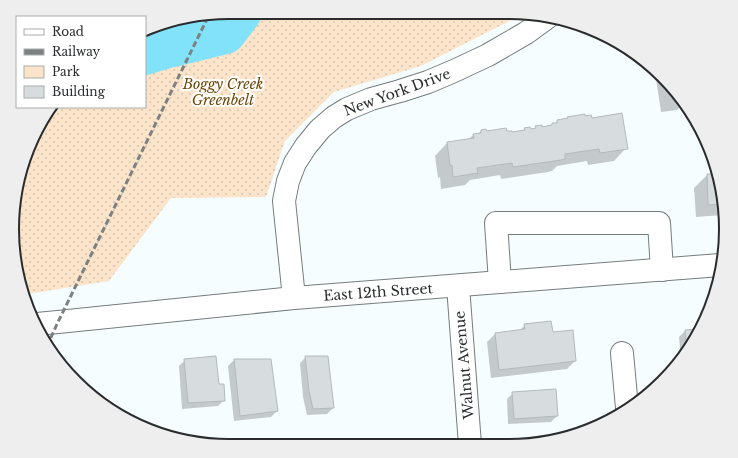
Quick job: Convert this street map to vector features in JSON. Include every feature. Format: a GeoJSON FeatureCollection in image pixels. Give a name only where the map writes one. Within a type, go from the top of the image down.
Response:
{"type":"FeatureCollection","features":[{"type":"Feature","properties":{"kind":"street","name":"New York Drive"},"geometry":{"type":"LineString","coordinates":[[294,298],[284,201],[288,181],[295,163],[306,146],[320,129],[334,117],[347,109],[371,99],[428,82],[454,72],[488,55],[526,33],[541,22]]}},
{"type":"Feature","properties":{"kind":"street"},"geometry":{"type":"LineString","coordinates":[[500,282],[496,223],[659,223],[662,270]]}},
{"type":"Feature","properties":{"kind":"street","name":"East 12th Street"},"geometry":{"type":"LineString","coordinates":[[42,324],[294,298],[716,265]]}},
{"type":"Feature","properties":{"kind":"street","name":"Walnut Avenue"},"geometry":{"type":"LineString","coordinates":[[458,286],[470,439]]}},
{"type":"Feature","properties":{"kind":"street"},"geometry":{"type":"LineString","coordinates":[[622,353],[627,404]]}},
{"type":"Feature","properties":{"kind":"green space","name":"Boggy Creek Greenbelt"},"geometry":{"type":"Polygon","coordinates":[[[215,19],[513,19],[421,66],[334,92],[285,141],[266,197],[171,198],[109,281],[29,293],[23,270],[19,243],[19,215],[26,175],[35,149],[57,108],[146,108],[146,36],[175,26],[215,19]]]}},
{"type":"Feature","properties":{"kind":"building"},"geometry":{"type":"Polygon","coordinates":[[[622,113],[628,149],[600,153],[599,149],[565,154],[565,159],[561,160],[513,167],[512,163],[477,168],[478,173],[453,177],[447,142],[474,138],[473,134],[481,133],[481,130],[486,129],[487,131],[506,128],[507,131],[512,132],[525,130],[524,128],[530,127],[531,129],[536,128],[535,126],[542,125],[542,127],[552,125],[552,123],[557,123],[557,120],[568,118],[567,117],[585,114],[585,116],[591,115],[592,118],[622,113]]]}},
{"type":"Feature","properties":{"kind":"building"},"geometry":{"type":"Polygon","coordinates":[[[707,174],[712,174],[717,204],[708,205],[707,174]]]}},
{"type":"Feature","properties":{"kind":"building"},"geometry":{"type":"Polygon","coordinates":[[[551,321],[553,332],[573,330],[576,361],[499,370],[495,333],[525,329],[524,324],[551,321]]]}},
{"type":"Feature","properties":{"kind":"building"},"geometry":{"type":"Polygon","coordinates":[[[693,329],[686,342],[685,330],[693,329]]]}},
{"type":"Feature","properties":{"kind":"building"},"geometry":{"type":"Polygon","coordinates":[[[216,356],[219,384],[224,384],[225,401],[188,403],[184,359],[216,356]]]}},
{"type":"Feature","properties":{"kind":"building"},"geometry":{"type":"Polygon","coordinates":[[[305,356],[328,356],[334,408],[313,409],[309,391],[305,356]]]}},
{"type":"Feature","properties":{"kind":"building"},"geometry":{"type":"Polygon","coordinates":[[[234,359],[271,359],[278,411],[240,416],[234,359]]]}},
{"type":"Feature","properties":{"kind":"building"},"geometry":{"type":"Polygon","coordinates":[[[556,389],[558,416],[514,419],[512,392],[556,389]]]}},
{"type":"Feature","properties":{"kind":"waterway"},"geometry":{"type":"LineString","coordinates":[[146,54],[225,33],[236,19]]}},
{"type":"Feature","properties":{"kind":"railway"},"geometry":{"type":"LineString","coordinates":[[50,339],[206,20]]}}]}
